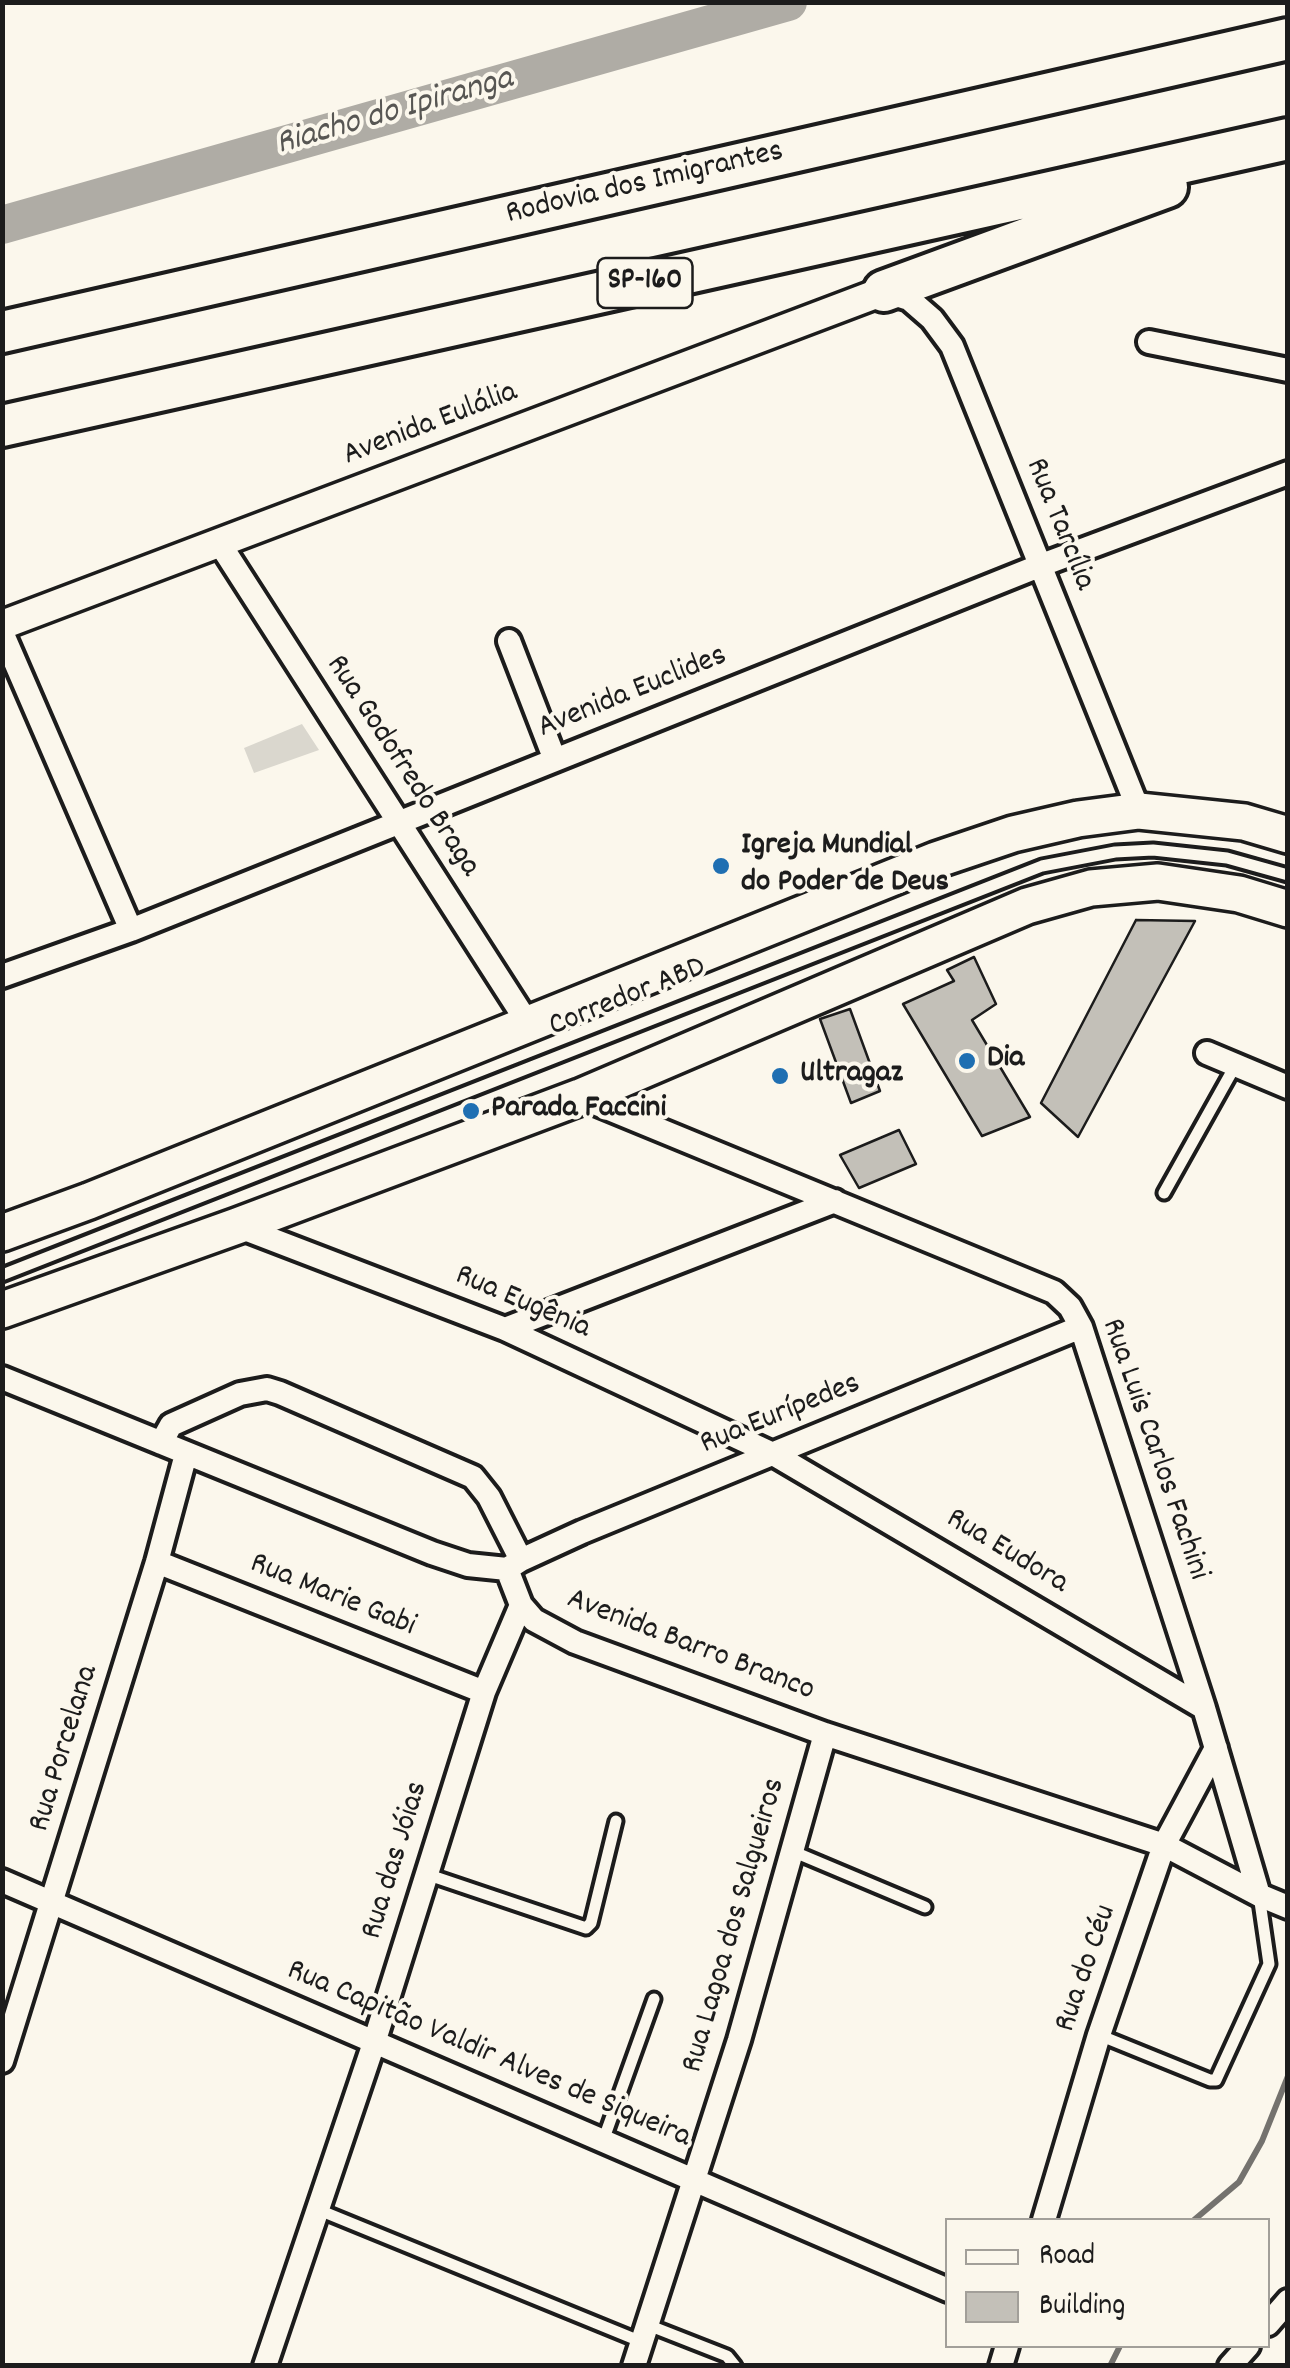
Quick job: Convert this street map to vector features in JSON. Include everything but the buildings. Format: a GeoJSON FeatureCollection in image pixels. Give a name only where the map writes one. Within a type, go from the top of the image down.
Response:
{"type":"FeatureCollection","features":[{"type":"Feature","properties":{"kind":"highway","name":"Rodovia dos Imigrantes"},"geometry":{"type":"LineString","coordinates":[[2,332],[1288,38]]}},
{"type":"Feature","properties":{"kind":"highway"},"geometry":{"type":"LineString","coordinates":[[884,291],[1288,141]]}},
{"type":"Feature","properties":{"kind":"highway","name":"SP-160"},"geometry":{"type":"LineString","coordinates":[[2,426],[1288,141]]}},
{"type":"Feature","properties":{"kind":"main road"},"geometry":{"type":"LineString","coordinates":[[2,1233],[936,860],[1013,834],[1078,818],[1139,811],[1279,826]]}},
{"type":"Feature","properties":{"kind":"main road"},"geometry":{"type":"LineString","coordinates":[[2,1310],[580,1097],[1027,906],[1091,888],[1158,882],[1239,894],[1288,909]]}},
{"type":"Feature","properties":{"kind":"street","name":"Avenida Eulália"},"geometry":{"type":"LineString","coordinates":[[2,629],[884,291]]}},
{"type":"Feature","properties":{"kind":"street","name":"Rua Tarcília"},"geometry":{"type":"LineString","coordinates":[[884,291],[909,299],[932,319],[952,346],[1139,811]]}},
{"type":"Feature","properties":{"kind":"street"},"geometry":{"type":"LineString","coordinates":[[1149,342],[1288,370]]}},
{"type":"Feature","properties":{"kind":"street","name":"Avenida Euclides"},"geometry":{"type":"LineString","coordinates":[[2,976],[132,930],[1039,566],[1288,473]]}},
{"type":"Feature","properties":{"kind":"street","name":"Rua Godofredo Braga"},"geometry":{"type":"LineString","coordinates":[[220,544],[529,1025]]}},
{"type":"Feature","properties":{"kind":"street"},"geometry":{"type":"LineString","coordinates":[[2,629],[132,930]]}},
{"type":"Feature","properties":{"kind":"street"},"geometry":{"type":"LineString","coordinates":[[509,641],[555,760]]}},
{"type":"Feature","properties":{"kind":"street"},"geometry":{"type":"LineString","coordinates":[[1207,1053],[1288,1087]]}},
{"type":"Feature","properties":{"kind":"street","name":"Rua Luis Carlos Fachini"},"geometry":{"type":"LineString","coordinates":[[580,1097],[1054,1292],[1070,1308],[1081,1327],[1204,1708],[1259,1895]]}},
{"type":"Feature","properties":{"kind":"street"},"geometry":{"type":"LineString","coordinates":[[505,1329],[836,1202]]}},
{"type":"Feature","properties":{"kind":"street","name":"Rua Eugênia"},"geometry":{"type":"LineString","coordinates":[[237,1226],[505,1329],[776,1455]]}},
{"type":"Feature","properties":{"kind":"street","name":"Rua Eurípedes"},"geometry":{"type":"LineString","coordinates":[[514,1564],[1081,1327]]}},
{"type":"Feature","properties":{"kind":"street"},"geometry":{"type":"LineString","coordinates":[[2,1378],[432,1554],[468,1565],[514,1564]]}},
{"type":"Feature","properties":{"kind":"street","name":"Avenida Barro Branco"},"geometry":{"type":"LineString","coordinates":[[161,1443],[171,1425],[240,1394],[268,1390],[280,1394],[473,1477],[490,1497],[514,1564],[521,1605],[546,1628],[825,1734],[1164,1845],[1259,1895]]}},
{"type":"Feature","properties":{"kind":"street","name":"Rua Porcelana"},"geometry":{"type":"LineString","coordinates":[[2,2061],[157,1562],[186,1454]]}},
{"type":"Feature","properties":{"kind":"street","name":"Rua Eudora"},"geometry":{"type":"LineString","coordinates":[[776,1455],[1204,1708]]}},
{"type":"Feature","properties":{"kind":"street","name":"Rua Marie Gabi"},"geometry":{"type":"LineString","coordinates":[[157,1562],[484,1692]]}},
{"type":"Feature","properties":{"kind":"street","name":"Rua das Jóias"},"geometry":{"type":"LineString","coordinates":[[265,2366],[374,2043],[484,1692],[521,1605]]}},
{"type":"Feature","properties":{"kind":"street","name":"Rua Lagoa dos Salgueiros"},"geometry":{"type":"LineString","coordinates":[[634,2366],[738,2040],[825,1734]]}},
{"type":"Feature","properties":{"kind":"street","name":"Rua do Céu"},"geometry":{"type":"LineString","coordinates":[[1045,2218],[1099,2035],[1164,1845],[1216,1748]]}},
{"type":"Feature","properties":{"kind":"street","name":"Rua Capitão Valdir Alves de Siqueira"},"geometry":{"type":"LineString","coordinates":[[2,1880],[945,2289]]}},
{"type":"Feature","properties":{"kind":"street"},"geometry":{"type":"LineString","coordinates":[[1259,1895],[1288,1907]]}},
{"type":"Feature","properties":{"kind":"street"},"geometry":{"type":"LineString","coordinates":[[1270,2322],[1288,2301]]}},
{"type":"Feature","properties":{"kind":"lane","name":"Corredor ABD"},"geometry":{"type":"LineString","coordinates":[[2,1275],[1042,866],[1116,852],[1153,850],[1227,858],[1288,875]]}},
{"type":"Feature","properties":{"kind":"lane"},"geometry":{"type":"LineString","coordinates":[[1164,1192],[1236,1065]]}},
{"type":"Feature","properties":{"kind":"lane"},"geometry":{"type":"LineString","coordinates":[[426,1874],[586,1928],[591,1924],[616,1821]]}},
{"type":"Feature","properties":{"kind":"lane"},"geometry":{"type":"LineString","coordinates":[[792,1851],[925,1907]]}},
{"type":"Feature","properties":{"kind":"lane"},"geometry":{"type":"LineString","coordinates":[[1099,2035],[1216,2080],[1269,1964],[1259,1895]]}},
{"type":"Feature","properties":{"kind":"lane"},"geometry":{"type":"LineString","coordinates":[[603,2140],[654,1998]]}},
{"type":"Feature","properties":{"kind":"lane"},"geometry":{"type":"LineString","coordinates":[[319,2210],[645,2333],[727,2356],[735,2366]]}},
{"type":"Feature","properties":{"kind":"shaded area"},"geometry":{"type":"Polygon","coordinates":[[[302,724],[319,750],[254,773],[244,748],[302,724]]]}},
{"type":"Feature","properties":{"kind":"waterway","name":"Riacho do Ipiranga"},"geometry":{"type":"LineString","coordinates":[[2,225],[788,2]]}},
{"type":"Feature","properties":{"kind":"waterway"},"geometry":{"type":"LineString","coordinates":[[1196,2218],[1239,2182],[1262,2141],[1288,2076]]}},
{"type":"Feature","properties":{"kind":"waterway"},"geometry":{"type":"LineString","coordinates":[[1110,2366],[1119,2348]]}},
{"type":"Feature","properties":{"kind":"place","name":"Igreja Mundial do Poder de Deus"},"geometry":{"type":"Point","coordinates":[721,866]}},
{"type":"Feature","properties":{"kind":"place","name":"Dia"},"geometry":{"type":"Point","coordinates":[967,1061]}},
{"type":"Feature","properties":{"kind":"place","name":"Ultragaz"},"geometry":{"type":"Point","coordinates":[780,1076]}},
{"type":"Feature","properties":{"kind":"place","name":"Parada Faccini"},"geometry":{"type":"Point","coordinates":[471,1111]}}]}
